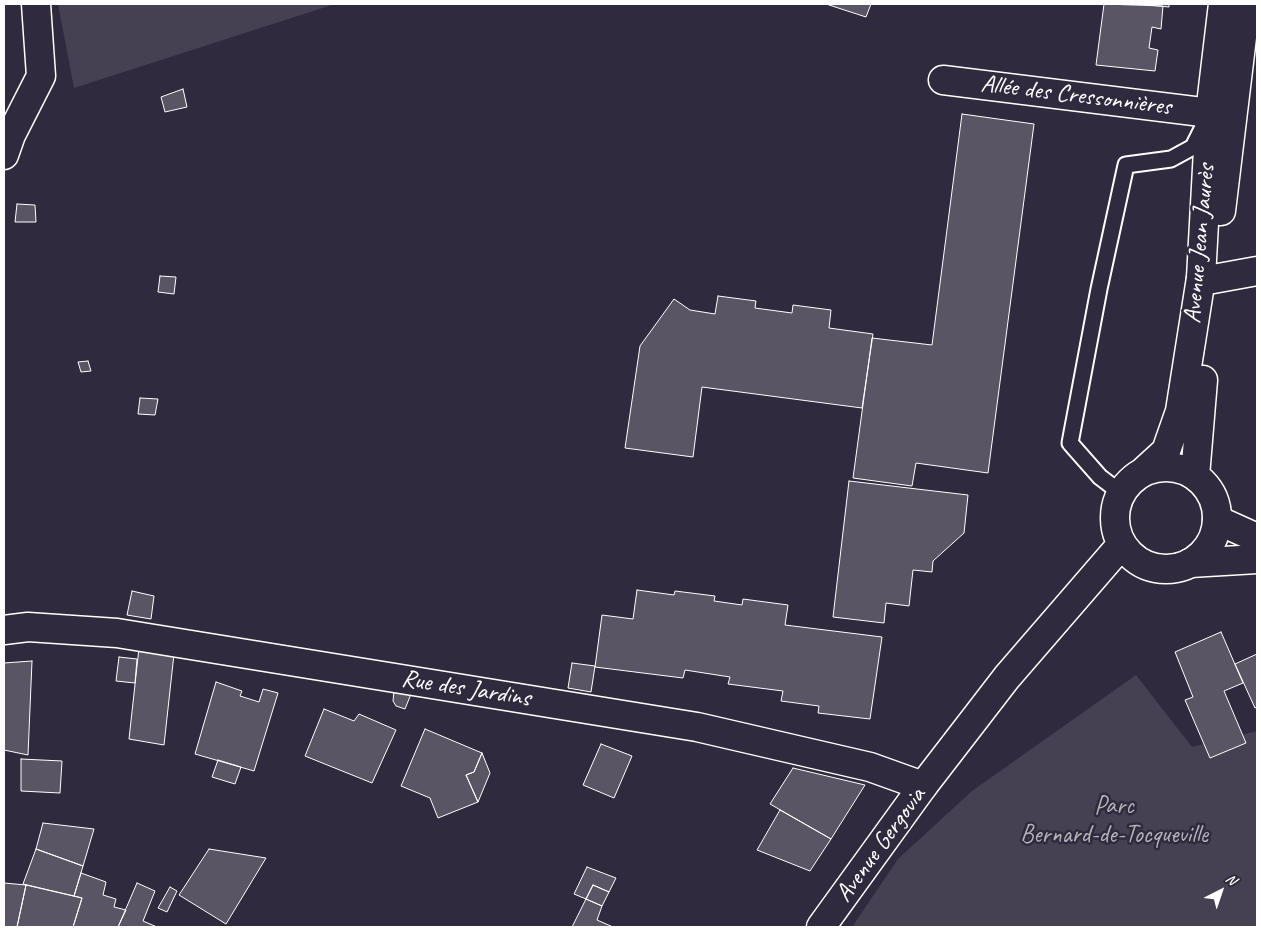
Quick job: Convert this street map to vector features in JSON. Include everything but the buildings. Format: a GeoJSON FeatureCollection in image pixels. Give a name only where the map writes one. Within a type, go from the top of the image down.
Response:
{"type":"FeatureCollection","features":[{"type":"Feature","properties":{"kind":"main road"},"geometry":{"type":"LineString","coordinates":[[4,155],[10,134],[41,76],[36,4]]}},
{"type":"Feature","properties":{"kind":"main road","name":"Avenue Jean Jaurès"},"geometry":{"type":"LineString","coordinates":[[1195,476],[1199,414],[1208,343],[1207,278],[1210,112],[1223,4]]}},
{"type":"Feature","properties":{"kind":"main road","name":"Avenue Jean Jaurès"},"geometry":{"type":"LineString","coordinates":[[1143,472],[1166,451],[1180,411],[1207,278],[1235,99],[1246,4]]}},
{"type":"Feature","properties":{"kind":"main road","name":"Allée des Cressonnières"},"geometry":{"type":"LineString","coordinates":[[943,80],[1210,112]]}},
{"type":"Feature","properties":{"kind":"main road"},"geometry":{"type":"LineString","coordinates":[[1207,278],[1257,271]]}},
{"type":"Feature","properties":{"kind":"main road"},"geometry":{"type":"LineString","coordinates":[[1169,467],[1182,469],[1195,476],[1207,488],[1215,502],[1217,520],[1215,533],[1210,545],[1201,556],[1190,563],[1178,568],[1148,565],[1134,557],[1122,544],[1115,519],[1121,493],[1130,481],[1143,472],[1169,467]]}},
{"type":"Feature","properties":{"kind":"main road"},"geometry":{"type":"LineString","coordinates":[[1217,520],[1257,538]]}},
{"type":"Feature","properties":{"kind":"main road","name":"Avenue Gergovia"},"geometry":{"type":"LineString","coordinates":[[821,927],[923,786],[1007,677],[1122,544]]}},
{"type":"Feature","properties":{"kind":"main road"},"geometry":{"type":"LineString","coordinates":[[1190,563],[1257,559]]}},
{"type":"Feature","properties":{"kind":"main road","name":"Rue des Jardins"},"geometry":{"type":"LineString","coordinates":[[4,630],[28,627],[117,633],[678,724],[870,768],[923,786]]}},
{"type":"Feature","properties":{"kind":"lane"},"geometry":{"type":"LineString","coordinates":[[1121,493],[1100,477],[1070,443],[1099,289],[1126,165],[1171,159],[1193,146],[1210,112],[1235,99]]}},
{"type":"Feature","properties":{"kind":"green space"},"geometry":{"type":"Polygon","coordinates":[[[58,4],[335,4],[74,88],[58,4]]]}},
{"type":"Feature","properties":{"kind":"green space","name":"Parc Bernard-de-Tocqueville"},"geometry":{"type":"Polygon","coordinates":[[[1136,675],[1192,747],[1257,731],[1257,927],[852,927],[898,859],[972,791],[1136,675]]]}}]}
